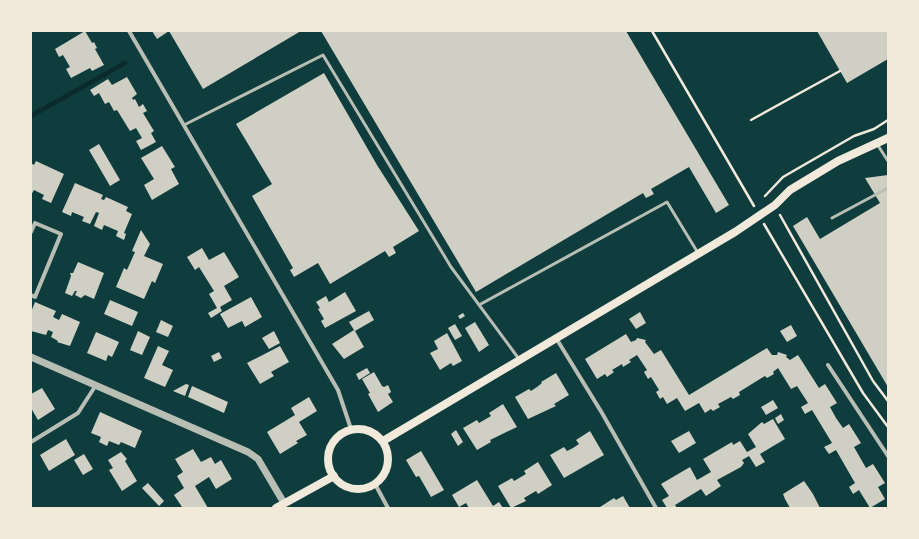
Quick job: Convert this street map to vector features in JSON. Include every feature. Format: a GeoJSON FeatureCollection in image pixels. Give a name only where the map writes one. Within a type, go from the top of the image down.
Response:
{"type":"FeatureCollection","features":[{"type":"Feature","properties":{"kind":"main road"},"geometry":{"type":"LineString","coordinates":[[383,441],[760,216],[775,205],[790,190],[838,161],[888,138]]}},
{"type":"Feature","properties":{"kind":"main road"},"geometry":{"type":"LineString","coordinates":[[351,429],[363,429],[374,433],[383,441],[388,453],[387,465],[382,476],[374,484],[363,488],[352,488],[342,484],[334,476],[329,466],[328,454],[332,443],[340,434],[351,429]]}},
{"type":"Feature","properties":{"kind":"main road"},"geometry":{"type":"LineString","coordinates":[[276,508],[334,476]]}},
{"type":"Feature","properties":{"kind":"street"},"geometry":{"type":"LineString","coordinates":[[129,31],[338,390],[351,429]]}},
{"type":"Feature","properties":{"kind":"street"},"geometry":{"type":"LineString","coordinates":[[31,232],[35,223],[61,234],[35,297],[31,295]]}},
{"type":"Feature","properties":{"kind":"street"},"geometry":{"type":"LineString","coordinates":[[556,337],[602,413],[656,508]]}},
{"type":"Feature","properties":{"kind":"street"},"geometry":{"type":"LineString","coordinates":[[31,357],[96,384],[248,452],[258,459],[284,503]]}},
{"type":"Feature","properties":{"kind":"street"},"geometry":{"type":"LineString","coordinates":[[828,365],[888,456]]}},
{"type":"Feature","properties":{"kind":"street"},"geometry":{"type":"LineString","coordinates":[[31,442],[78,413],[96,384]]}},
{"type":"Feature","properties":{"kind":"street"},"geometry":{"type":"LineString","coordinates":[[374,484],[388,508]]}},
{"type":"Feature","properties":{"kind":"lane"},"geometry":{"type":"LineString","coordinates":[[184,125],[323,55],[451,267],[519,359]]}},
{"type":"Feature","properties":{"kind":"lane"},"geometry":{"type":"LineString","coordinates":[[877,144],[888,161]]}},
{"type":"Feature","properties":{"kind":"lane"},"geometry":{"type":"LineString","coordinates":[[832,218],[888,188]]}},
{"type":"Feature","properties":{"kind":"lane"},"geometry":{"type":"LineString","coordinates":[[479,305],[667,202],[698,254]]}},
{"type":"Feature","properties":{"kind":"path"},"geometry":{"type":"LineString","coordinates":[[652,31],[863,393],[888,427]]}},
{"type":"Feature","properties":{"kind":"path"},"geometry":{"type":"LineString","coordinates":[[751,120],[840,71]]}},
{"type":"Feature","properties":{"kind":"path"},"geometry":{"type":"LineString","coordinates":[[775,205],[873,381],[888,401]]}},
{"type":"Feature","properties":{"kind":"building"},"geometry":{"type":"Polygon","coordinates":[[[85,31],[92,43],[94,42],[97,48],[95,49],[104,65],[92,71],[90,68],[71,78],[66,69],[70,67],[63,55],[59,57],[55,49],[85,31]]]}},
{"type":"Feature","properties":{"kind":"building"},"geometry":{"type":"Polygon","coordinates":[[[152,31],[169,31],[157,39],[152,31]]]}},
{"type":"Feature","properties":{"kind":"building"},"geometry":{"type":"Polygon","coordinates":[[[169,31],[301,31],[203,89],[169,31]]]}},
{"type":"Feature","properties":{"kind":"building"},"geometry":{"type":"Polygon","coordinates":[[[321,31],[626,31],[729,205],[716,213],[689,167],[651,189],[654,194],[646,198],[643,193],[476,292],[321,31]]]}},
{"type":"Feature","properties":{"kind":"building"},"geometry":{"type":"Polygon","coordinates":[[[817,31],[888,31],[888,59],[847,83],[817,31]]]}},
{"type":"Feature","properties":{"kind":"building"},"geometry":{"type":"Polygon","coordinates":[[[324,73],[377,165],[419,231],[393,247],[396,253],[389,257],[385,251],[330,284],[318,263],[294,277],[290,270],[293,268],[252,196],[272,184],[236,124],[324,73]]]}},
{"type":"Feature","properties":{"kind":"building"},"geometry":{"type":"Polygon","coordinates":[[[127,77],[137,94],[132,98],[133,100],[135,99],[139,107],[143,104],[147,111],[143,113],[154,131],[151,133],[156,142],[141,150],[136,141],[142,138],[136,128],[130,131],[117,110],[114,111],[109,102],[105,104],[99,93],[94,96],[90,90],[108,79],[112,85],[127,77]]]}},
{"type":"Feature","properties":{"kind":"building"},"geometry":{"type":"Polygon","coordinates":[[[99,144],[120,180],[110,186],[89,150],[99,144]]]}},
{"type":"Feature","properties":{"kind":"building"},"geometry":{"type":"Polygon","coordinates":[[[162,146],[175,167],[171,169],[179,184],[152,200],[144,185],[154,179],[141,158],[162,146]]]}},
{"type":"Feature","properties":{"kind":"building"},"geometry":{"type":"Polygon","coordinates":[[[36,161],[64,174],[51,203],[42,199],[44,195],[34,190],[31,195],[31,163],[34,165],[36,161]]]}},
{"type":"Feature","properties":{"kind":"building"},"geometry":{"type":"Polygon","coordinates":[[[888,175],[888,387],[793,226],[807,217],[820,239],[880,203],[865,178],[888,175]]]}},
{"type":"Feature","properties":{"kind":"building"},"geometry":{"type":"Polygon","coordinates":[[[75,183],[103,195],[101,199],[104,200],[106,197],[128,207],[126,211],[132,214],[124,233],[126,234],[124,240],[116,236],[118,231],[104,225],[102,230],[94,226],[99,213],[96,212],[90,224],[82,221],[84,217],[72,212],[71,216],[62,212],[75,183]]]}},
{"type":"Feature","properties":{"kind":"building"},"geometry":{"type":"Polygon","coordinates":[[[141,230],[150,244],[144,256],[163,264],[155,283],[152,281],[144,299],[116,287],[124,268],[127,270],[135,252],[132,251],[141,230]]]}},
{"type":"Feature","properties":{"kind":"building"},"geometry":{"type":"Polygon","coordinates":[[[202,248],[209,260],[224,252],[239,277],[224,286],[232,300],[220,307],[222,311],[211,318],[208,313],[217,308],[209,294],[214,291],[199,267],[195,270],[187,257],[202,248]]]}},
{"type":"Feature","properties":{"kind":"building"},"geometry":{"type":"Polygon","coordinates":[[[78,262],[104,273],[94,299],[85,295],[81,298],[75,295],[77,291],[75,291],[72,296],[65,293],[71,276],[70,273],[73,273],[78,262]]]}},
{"type":"Feature","properties":{"kind":"building"},"geometry":{"type":"Polygon","coordinates":[[[345,292],[356,311],[325,328],[321,321],[324,319],[316,302],[326,296],[329,302],[345,292]]]}},
{"type":"Feature","properties":{"kind":"building"},"geometry":{"type":"Polygon","coordinates":[[[251,297],[262,317],[245,327],[242,321],[228,328],[220,314],[251,297]]]}},
{"type":"Feature","properties":{"kind":"building"},"geometry":{"type":"Polygon","coordinates":[[[110,300],[138,312],[132,326],[104,314],[110,300]]]}},
{"type":"Feature","properties":{"kind":"building"},"geometry":{"type":"Polygon","coordinates":[[[35,302],[56,311],[53,317],[59,320],[62,314],[80,322],[70,346],[57,342],[58,341],[51,337],[53,332],[48,330],[46,335],[31,331],[31,312],[35,302]]]}},
{"type":"Feature","properties":{"kind":"building"},"geometry":{"type":"Polygon","coordinates":[[[369,311],[374,320],[355,331],[364,347],[344,359],[332,344],[354,330],[349,322],[369,311]]]}},
{"type":"Feature","properties":{"kind":"building"},"geometry":{"type":"Polygon","coordinates":[[[640,312],[646,323],[636,329],[629,319],[640,312]]]}},
{"type":"Feature","properties":{"kind":"building"},"geometry":{"type":"Polygon","coordinates":[[[463,313],[465,316],[460,319],[458,316],[463,313]]]}},
{"type":"Feature","properties":{"kind":"building"},"geometry":{"type":"Polygon","coordinates":[[[161,320],[173,326],[168,337],[156,332],[161,320]]]}},
{"type":"Feature","properties":{"kind":"building"},"geometry":{"type":"Polygon","coordinates":[[[475,322],[489,345],[479,352],[465,328],[475,322]]]}},
{"type":"Feature","properties":{"kind":"building"},"geometry":{"type":"Polygon","coordinates":[[[455,324],[462,336],[455,340],[448,328],[455,324]]]}},
{"type":"Feature","properties":{"kind":"building"},"geometry":{"type":"Polygon","coordinates":[[[791,325],[797,336],[787,342],[780,331],[791,325]]]}},
{"type":"Feature","properties":{"kind":"building"},"geometry":{"type":"Polygon","coordinates":[[[138,331],[150,337],[142,355],[130,350],[138,331]]]}},
{"type":"Feature","properties":{"kind":"building"},"geometry":{"type":"Polygon","coordinates":[[[274,331],[280,343],[269,349],[262,338],[274,331]]]}},
{"type":"Feature","properties":{"kind":"building"},"geometry":{"type":"Polygon","coordinates":[[[96,332],[119,342],[112,357],[108,355],[106,361],[87,353],[96,332]]]}},
{"type":"Feature","properties":{"kind":"building"},"geometry":{"type":"Polygon","coordinates":[[[447,333],[462,361],[453,366],[451,363],[440,370],[430,353],[438,349],[434,341],[447,333]]]}},
{"type":"Feature","properties":{"kind":"building"},"geometry":{"type":"Polygon","coordinates":[[[626,334],[631,342],[637,338],[646,340],[645,342],[654,354],[661,350],[689,395],[767,348],[772,355],[777,355],[778,352],[787,355],[786,357],[790,360],[798,355],[819,388],[825,384],[837,403],[830,407],[843,428],[849,424],[861,443],[854,447],[866,468],[873,464],[885,483],[878,487],[885,499],[870,508],[859,490],[853,494],[849,487],[855,483],[836,450],[829,454],[824,447],[832,443],[812,410],[805,414],[801,407],[808,403],[797,386],[791,389],[778,368],[773,372],[774,374],[767,378],[765,376],[739,392],[740,395],[733,399],[731,397],[718,404],[720,407],[713,411],[711,409],[705,413],[699,403],[685,411],[677,398],[667,404],[663,397],[660,399],[656,392],[659,390],[651,377],[648,379],[644,372],[647,370],[637,355],[629,360],[631,362],[623,367],[622,364],[612,370],[614,372],[607,377],[605,374],[597,379],[585,359],[626,334]]]}},
{"type":"Feature","properties":{"kind":"building"},"geometry":{"type":"Polygon","coordinates":[[[158,346],[169,351],[162,365],[173,370],[165,387],[144,378],[158,346]]]}},
{"type":"Feature","properties":{"kind":"building"},"geometry":{"type":"Polygon","coordinates":[[[280,346],[289,362],[271,372],[274,376],[260,384],[247,363],[280,346]]]}},
{"type":"Feature","properties":{"kind":"building"},"geometry":{"type":"Polygon","coordinates":[[[219,352],[222,358],[214,362],[211,356],[219,352]]]}},
{"type":"Feature","properties":{"kind":"building"},"geometry":{"type":"Polygon","coordinates":[[[367,368],[370,373],[359,380],[356,374],[367,368]]]}},
{"type":"Feature","properties":{"kind":"building"},"geometry":{"type":"Polygon","coordinates":[[[374,372],[382,386],[384,387],[388,385],[391,392],[388,394],[393,402],[378,412],[362,379],[374,372]]]}},
{"type":"Feature","properties":{"kind":"building"},"geometry":{"type":"Polygon","coordinates":[[[556,373],[569,395],[554,404],[556,406],[528,419],[515,397],[529,389],[531,391],[542,383],[541,382],[556,373]]]}},
{"type":"Feature","properties":{"kind":"building"},"geometry":{"type":"Polygon","coordinates":[[[186,384],[189,385],[185,396],[173,391],[186,384]]]}},
{"type":"Feature","properties":{"kind":"building"},"geometry":{"type":"Polygon","coordinates":[[[192,386],[228,402],[224,413],[188,397],[192,386]]]}},
{"type":"Feature","properties":{"kind":"building"},"geometry":{"type":"Polygon","coordinates":[[[42,388],[55,409],[38,420],[31,408],[31,394],[42,388]]]}},
{"type":"Feature","properties":{"kind":"building"},"geometry":{"type":"Polygon","coordinates":[[[309,397],[317,411],[299,422],[307,435],[296,441],[298,443],[280,454],[267,432],[295,415],[291,408],[309,397]]]}},
{"type":"Feature","properties":{"kind":"building"},"geometry":{"type":"Polygon","coordinates":[[[773,400],[778,408],[766,415],[761,407],[773,400]]]}},
{"type":"Feature","properties":{"kind":"building"},"geometry":{"type":"Polygon","coordinates":[[[503,404],[517,427],[490,440],[491,442],[477,450],[463,428],[477,420],[479,423],[491,416],[489,413],[503,404]]]}},
{"type":"Feature","properties":{"kind":"building"},"geometry":{"type":"Polygon","coordinates":[[[100,412],[142,431],[135,448],[121,442],[119,445],[109,441],[107,446],[99,442],[101,437],[91,433],[100,412]]]}},
{"type":"Feature","properties":{"kind":"building"},"geometry":{"type":"Polygon","coordinates":[[[781,414],[784,420],[778,424],[775,418],[781,414]]]}},
{"type":"Feature","properties":{"kind":"building"},"geometry":{"type":"Polygon","coordinates":[[[773,419],[785,439],[760,454],[765,462],[756,467],[749,456],[742,460],[744,463],[741,467],[717,480],[721,486],[706,496],[701,489],[675,505],[677,508],[667,508],[662,500],[669,496],[661,484],[690,467],[697,480],[711,472],[703,459],[732,442],[733,445],[740,441],[747,452],[756,447],[748,434],[762,422],[764,424],[773,419]]]}},
{"type":"Feature","properties":{"kind":"building"},"geometry":{"type":"Polygon","coordinates":[[[456,430],[463,442],[458,446],[451,434],[456,430]]]}},
{"type":"Feature","properties":{"kind":"building"},"geometry":{"type":"Polygon","coordinates":[[[590,431],[604,455],[564,478],[550,455],[564,447],[567,451],[573,448],[579,444],[576,440],[590,431]]]}},
{"type":"Feature","properties":{"kind":"building"},"geometry":{"type":"Polygon","coordinates":[[[689,431],[696,443],[679,453],[671,441],[689,431]]]}},
{"type":"Feature","properties":{"kind":"building"},"geometry":{"type":"Polygon","coordinates":[[[66,439],[75,455],[49,471],[40,455],[66,439]]]}},
{"type":"Feature","properties":{"kind":"building"},"geometry":{"type":"Polygon","coordinates":[[[193,449],[201,462],[211,457],[215,464],[221,460],[232,479],[216,489],[209,477],[195,486],[208,508],[182,507],[174,495],[184,488],[177,476],[183,472],[175,459],[193,449]]]}},
{"type":"Feature","properties":{"kind":"building"},"geometry":{"type":"Polygon","coordinates":[[[421,451],[444,490],[431,497],[419,476],[416,477],[406,460],[421,451]]]}},
{"type":"Feature","properties":{"kind":"building"},"geometry":{"type":"Polygon","coordinates":[[[121,452],[127,459],[125,461],[137,481],[122,491],[109,470],[113,468],[108,460],[121,452]]]}},
{"type":"Feature","properties":{"kind":"building"},"geometry":{"type":"Polygon","coordinates":[[[84,454],[93,469],[83,475],[74,460],[84,454]]]}},
{"type":"Feature","properties":{"kind":"building"},"geometry":{"type":"Polygon","coordinates":[[[538,462],[552,485],[538,494],[536,491],[524,498],[526,501],[511,508],[498,486],[512,478],[514,481],[526,474],[524,471],[538,462]]]}},
{"type":"Feature","properties":{"kind":"building"},"geometry":{"type":"Polygon","coordinates":[[[477,480],[493,506],[499,502],[503,508],[469,508],[466,503],[459,507],[452,495],[477,480]]]}},
{"type":"Feature","properties":{"kind":"building"},"geometry":{"type":"Polygon","coordinates":[[[804,481],[820,508],[790,508],[783,494],[804,481]]]}},
{"type":"Feature","properties":{"kind":"building"},"geometry":{"type":"Polygon","coordinates":[[[148,483],[164,501],[159,506],[142,488],[148,483]]]}},
{"type":"Feature","properties":{"kind":"building"},"geometry":{"type":"Polygon","coordinates":[[[623,496],[630,508],[600,507],[614,498],[616,500],[623,496]]]}},
{"type":"Feature","properties":{"kind":"waterway"},"geometry":{"type":"LineString","coordinates":[[31,116],[125,63]]}}]}
